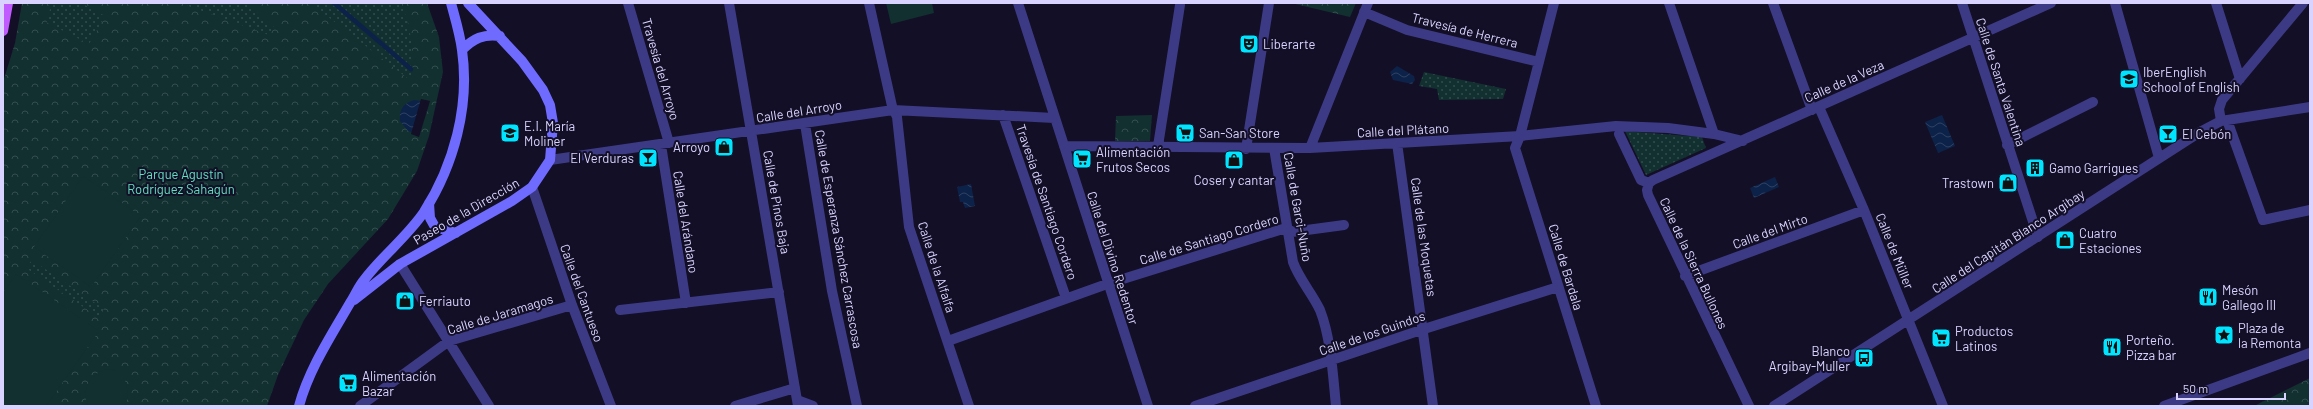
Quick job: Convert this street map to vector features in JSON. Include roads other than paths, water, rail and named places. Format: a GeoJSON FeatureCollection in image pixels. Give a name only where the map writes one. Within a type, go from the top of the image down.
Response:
{"type":"FeatureCollection","features":[{"type":"Feature","properties":{"kind":"main road"},"geometry":{"type":"LineString","coordinates":[[3,31],[8,3]]}},
{"type":"Feature","properties":{"kind":"street","name":"Paseo de la Dirección"},"geometry":{"type":"LineString","coordinates":[[299,406],[324,346],[363,280],[400,242],[428,203],[441,181],[450,159],[461,117],[464,82],[462,50],[451,3]]}},
{"type":"Feature","properties":{"kind":"street","name":"Paseo de la Dirección"},"geometry":{"type":"LineString","coordinates":[[351,302],[400,264],[456,233],[532,187],[550,160],[553,123],[550,105],[543,90],[500,36],[468,3]]}},
{"type":"Feature","properties":{"kind":"street","name":"Travesía del Arroyo"},"geometry":{"type":"LineString","coordinates":[[628,3],[665,144]]}},
{"type":"Feature","properties":{"kind":"street","name":"Calle de Pinos Baja"},"geometry":{"type":"LineString","coordinates":[[729,3],[797,403]]}},
{"type":"Feature","properties":{"kind":"street","name":"Calle de la Alfalfa"},"geometry":{"type":"LineString","coordinates":[[869,3],[894,110],[897,117],[909,227],[969,406]]}},
{"type":"Feature","properties":{"kind":"street","name":"Calle del Divino Redentor"},"geometry":{"type":"LineString","coordinates":[[1018,3],[1107,284],[1148,406]]}},
{"type":"Feature","properties":{"kind":"street"},"geometry":{"type":"LineString","coordinates":[[1246,149],[1269,3]]}},
{"type":"Feature","properties":{"kind":"street","name":"Calle de Bardala"},"geometry":{"type":"LineString","coordinates":[[1554,3],[1520,136],[1515,148],[1596,406]]}},
{"type":"Feature","properties":{"kind":"street"},"geometry":{"type":"LineString","coordinates":[[1669,3],[1714,134]]}},
{"type":"Feature","properties":{"kind":"street","name":"Calle de Müller"},"geometry":{"type":"LineString","coordinates":[[1773,3],[1816,109],[1864,210],[1943,406]]}},
{"type":"Feature","properties":{"kind":"street","name":"Calle de Santa Valentina"},"geometry":{"type":"LineString","coordinates":[[1962,3],[2038,237]]}},
{"type":"Feature","properties":{"kind":"street","name":"Calle de la Veza"},"geometry":{"type":"LineString","coordinates":[[1649,184],[1653,180],[1816,109],[2051,3]]}},
{"type":"Feature","properties":{"kind":"street"},"geometry":{"type":"LineString","coordinates":[[2115,3],[2159,158]]}},
{"type":"Feature","properties":{"kind":"street"},"geometry":{"type":"LineString","coordinates":[[2216,3],[2240,79]]}},
{"type":"Feature","properties":{"kind":"street"},"geometry":{"type":"LineString","coordinates":[[2303,3],[2222,100],[2219,109],[2263,220],[2310,210]]}},
{"type":"Feature","properties":{"kind":"street"},"geometry":{"type":"LineString","coordinates":[[1158,146],[1180,5]]}},
{"type":"Feature","properties":{"kind":"street"},"geometry":{"type":"LineString","coordinates":[[1310,148],[1366,8]]}},
{"type":"Feature","properties":{"kind":"street","name":"Travesía de Herrera"},"geometry":{"type":"LineString","coordinates":[[1366,8],[1406,30],[1539,62]]}},
{"type":"Feature","properties":{"kind":"street"},"geometry":{"type":"LineString","coordinates":[[462,50],[478,37],[490,35],[500,36]]}},
{"type":"Feature","properties":{"kind":"street"},"geometry":{"type":"LineString","coordinates":[[2007,145],[2093,102]]}},
{"type":"Feature","properties":{"kind":"street","name":"Calle del Capitán Blanco Argibay"},"geometry":{"type":"LineString","coordinates":[[1774,406],[1909,321],[2159,158],[2224,120],[2310,107]]}},
{"type":"Feature","properties":{"kind":"street","name":"Calle del Arroyo"},"geometry":{"type":"LineString","coordinates":[[550,160],[751,132],[894,110],[1054,118]]}},
{"type":"Feature","properties":{"kind":"street","name":"Travesía de Santiago Cordero"},"geometry":{"type":"LineString","coordinates":[[1003,115],[1066,298]]}},
{"type":"Feature","properties":{"kind":"street","name":"Calle de Esperanza Sánchez Carrascosa"},"geometry":{"type":"LineString","coordinates":[[805,124],[832,291],[857,406]]}},
{"type":"Feature","properties":{"kind":"street","name":"Calle del Plátano"},"geometry":{"type":"LineString","coordinates":[[1064,146],[1158,146],[1246,149],[1310,148],[1520,136],[1616,126],[1668,128],[1714,134],[1743,141]]}},
{"type":"Feature","properties":{"kind":"street","name":"Calle de la Sierra Bullones"},"geometry":{"type":"LineString","coordinates":[[1619,134],[1641,180],[1649,184],[1647,190],[1648,195],[1685,276],[1749,406]]}},
{"type":"Feature","properties":{"kind":"street","name":"Calle de las Moquetas"},"geometry":{"type":"LineString","coordinates":[[1398,143],[1424,329],[1433,406]]}},
{"type":"Feature","properties":{"kind":"street","name":"Calle del Arándano"},"geometry":{"type":"LineString","coordinates":[[665,144],[686,303]]}},
{"type":"Feature","properties":{"kind":"street","name":"Calle de Garci-Nuño"},"geometry":{"type":"LineString","coordinates":[[1274,148],[1286,228],[1296,272],[1320,310],[1332,360],[1336,406]]}},
{"type":"Feature","properties":{"kind":"street","name":"Calle del Cantueso"},"geometry":{"type":"LineString","coordinates":[[532,187],[572,305],[611,406]]}},
{"type":"Feature","properties":{"kind":"street"},"geometry":{"type":"LineString","coordinates":[[428,203],[430,218],[435,227],[456,233]]}},
{"type":"Feature","properties":{"kind":"street","name":"Calle del Mirto"},"geometry":{"type":"LineString","coordinates":[[1685,276],[1864,210]]}},
{"type":"Feature","properties":{"kind":"street","name":"Calle de Santiago Cordero"},"geometry":{"type":"LineString","coordinates":[[948,341],[1107,284],[1286,228],[1292,232],[1344,225]]}},
{"type":"Feature","properties":{"kind":"street"},"geometry":{"type":"LineString","coordinates":[[400,264],[489,406]]}},
{"type":"Feature","properties":{"kind":"street","name":"Calle de los Guindos"},"geometry":{"type":"LineString","coordinates":[[1196,406],[1424,329],[1558,287]]}},
{"type":"Feature","properties":{"kind":"street"},"geometry":{"type":"LineString","coordinates":[[620,310],[779,292]]}},
{"type":"Feature","properties":{"kind":"street","name":"Calle de Jaramagos"},"geometry":{"type":"LineString","coordinates":[[360,406],[449,341],[572,305]]}},
{"type":"Feature","properties":{"kind":"street"},"geometry":{"type":"LineString","coordinates":[[2164,406],[2310,353]]}},
{"type":"Feature","properties":{"kind":"street"},"geometry":{"type":"LineString","coordinates":[[735,406],[795,388]]}},
{"type":"Feature","properties":{"kind":"street"},"geometry":{"type":"LineString","coordinates":[[797,403],[813,406]]}},
{"type":"Feature","properties":{"kind":"water"},"geometry":{"type":"Polygon","coordinates":[[[1397,66],[1414,76],[1415,80],[1412,84],[1393,80],[1390,72],[1397,66]]]}},
{"type":"Feature","properties":{"kind":"water"},"geometry":{"type":"Polygon","coordinates":[[[414,100],[421,101],[420,135],[408,131],[400,121],[401,110],[404,105],[414,100]]]}},
{"type":"Feature","properties":{"kind":"water"},"geometry":{"type":"Polygon","coordinates":[[[1942,115],[1955,146],[1938,153],[1925,122],[1942,115]]]}},
{"type":"Feature","properties":{"kind":"water"},"geometry":{"type":"Polygon","coordinates":[[[1775,177],[1779,187],[1754,198],[1750,188],[1775,177]]]}},
{"type":"Feature","properties":{"kind":"water"},"geometry":{"type":"Polygon","coordinates":[[[971,184],[975,206],[965,208],[963,202],[960,202],[957,187],[971,184]]]}},
{"type":"Feature","properties":{"kind":"waterway"},"geometry":{"type":"LineString","coordinates":[[334,3],[411,69]]}},
{"type":"Feature","properties":{"kind":"place","name":"Liberarte"},"geometry":{"type":"Point","coordinates":[1249,44]}},
{"type":"Feature","properties":{"kind":"place","name":"IberEnglish School of English"},"geometry":{"type":"Point","coordinates":[2129,79]}},
{"type":"Feature","properties":{"kind":"place","name":"E.I. María Moliner"},"geometry":{"type":"Point","coordinates":[510,133]}},
{"type":"Feature","properties":{"kind":"place","name":"San-San Store"},"geometry":{"type":"Point","coordinates":[1185,133]}},
{"type":"Feature","properties":{"kind":"place","name":"El Cebón"},"geometry":{"type":"Point","coordinates":[2168,134]}},
{"type":"Feature","properties":{"kind":"place","name":"Arroyo"},"geometry":{"type":"Point","coordinates":[724,147]}},
{"type":"Feature","properties":{"kind":"place","name":"El Verduras"},"geometry":{"type":"Point","coordinates":[648,158]}},
{"type":"Feature","properties":{"kind":"place","name":"Alimentación Frutos Secos"},"geometry":{"type":"Point","coordinates":[1082,159]}},
{"type":"Feature","properties":{"kind":"place","name":"Coser y cantar"},"geometry":{"type":"Point","coordinates":[1234,160]}},
{"type":"Feature","properties":{"kind":"place","name":"Gamo Garrigues"},"geometry":{"type":"Point","coordinates":[2035,168]}},
{"type":"Feature","properties":{"kind":"place","name":"Trastown"},"geometry":{"type":"Point","coordinates":[2008,183]}},
{"type":"Feature","properties":{"kind":"place","name":"Cuatro Estaciones"},"geometry":{"type":"Point","coordinates":[2065,240]}},
{"type":"Feature","properties":{"kind":"place","name":"Mesón Gallego III"},"geometry":{"type":"Point","coordinates":[2208,297]}},
{"type":"Feature","properties":{"kind":"place","name":"Ferriauto"},"geometry":{"type":"Point","coordinates":[405,301]}},
{"type":"Feature","properties":{"kind":"place","name":"Plaza de la Remonta"},"geometry":{"type":"Point","coordinates":[2224,335]}},
{"type":"Feature","properties":{"kind":"place","name":"Productos Latinos"},"geometry":{"type":"Point","coordinates":[1941,338]}},
{"type":"Feature","properties":{"kind":"place","name":"Porteño. Pizza bar"},"geometry":{"type":"Point","coordinates":[2112,347]}},
{"type":"Feature","properties":{"kind":"place","name":"Blanco Argibay-Muller"},"geometry":{"type":"Point","coordinates":[1864,358]}},
{"type":"Feature","properties":{"kind":"place","name":"Alimentación Bazar"},"geometry":{"type":"Point","coordinates":[348,383]}},
{"type":"Feature","properties":{"kind":"park label","name":"Parque Agustín Rodríguez Sahagún"},"geometry":{"type":"Point","coordinates":[181,182]}}]}
